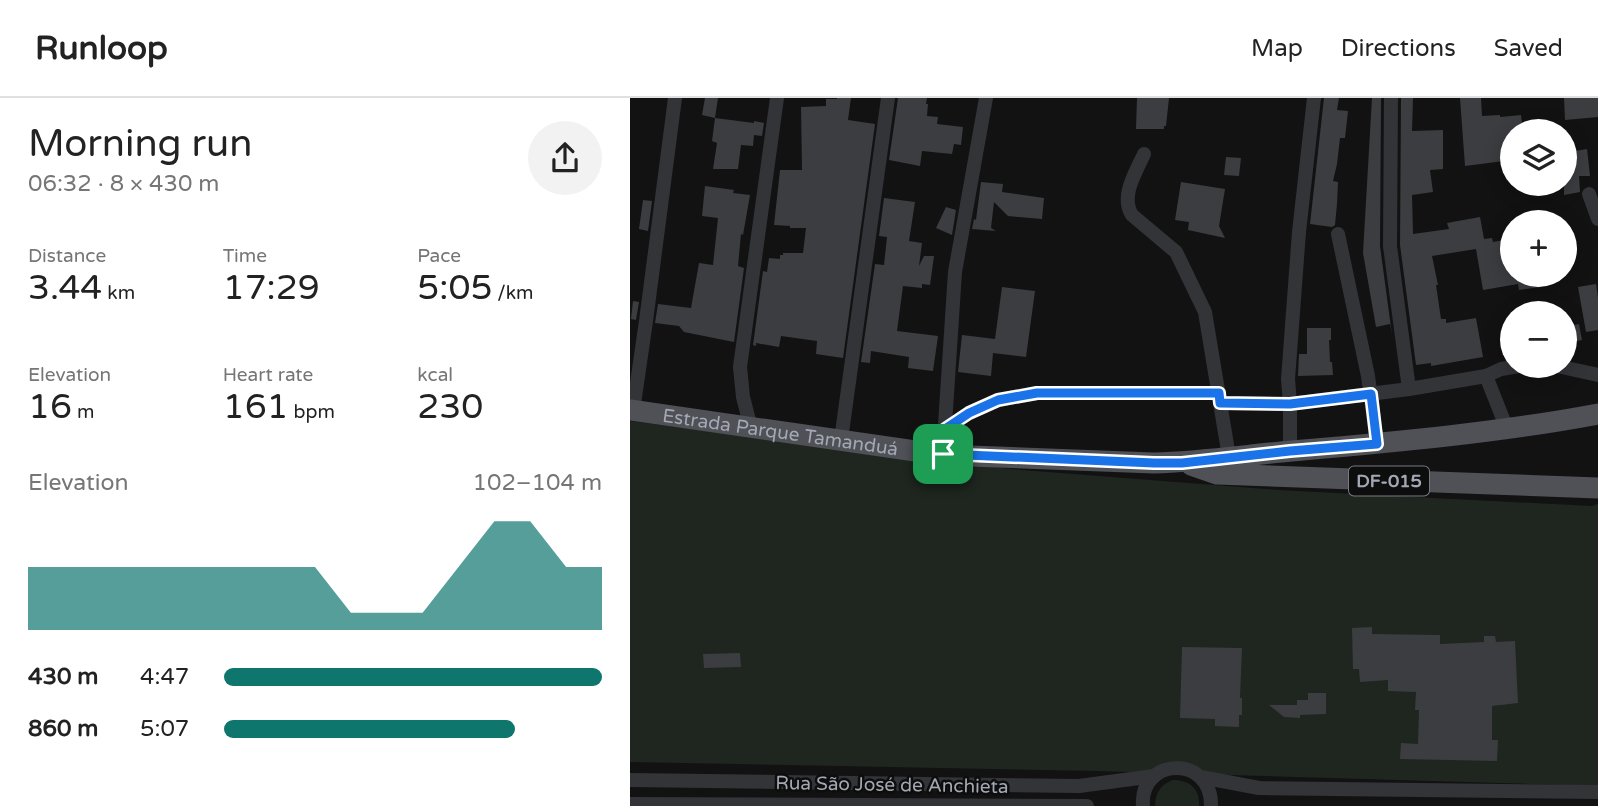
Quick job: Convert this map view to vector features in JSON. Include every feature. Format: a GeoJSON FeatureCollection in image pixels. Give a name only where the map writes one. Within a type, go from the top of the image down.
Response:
{"type":"FeatureCollection","features":[{"type":"Feature","properties":{"kind":"main road","name":"Estrada Parque Tamanduá"},"geometry":{"type":"LineString","coordinates":[[631,411],[943,454],[1154,463],[1182,463],[1377,444],[1507,429],[1598,414]]}},
{"type":"Feature","properties":{"kind":"main road","name":"Estrada Parque Tamanduá"},"geometry":{"type":"LineString","coordinates":[[1182,463],[1217,474],[1598,488]]}},
{"type":"Feature","properties":{"kind":"street"},"geometry":{"type":"LineString","coordinates":[[631,411],[646,321],[675,98]]}},
{"type":"Feature","properties":{"kind":"street"},"geometry":{"type":"LineString","coordinates":[[751,428],[743,397],[740,367],[777,98]]}},
{"type":"Feature","properties":{"kind":"street"},"geometry":{"type":"LineString","coordinates":[[841,440],[888,98]]}},
{"type":"Feature","properties":{"kind":"street"},"geometry":{"type":"LineString","coordinates":[[943,454],[955,272],[986,98]]}},
{"type":"Feature","properties":{"kind":"street"},"geometry":{"type":"LineString","coordinates":[[1290,451],[1288,379],[1298,246],[1314,98]]}},
{"type":"Feature","properties":{"kind":"street"},"geometry":{"type":"LineString","coordinates":[[1391,98],[1390,246],[1409,389]]}},
{"type":"Feature","properties":{"kind":"street"},"geometry":{"type":"LineString","coordinates":[[1144,154],[1128,189],[1127,207],[1132,215],[1176,252],[1205,312],[1228,457]]}},
{"type":"Feature","properties":{"kind":"street"},"geometry":{"type":"LineString","coordinates":[[1589,194],[1598,219]]}},
{"type":"Feature","properties":{"kind":"street"},"geometry":{"type":"LineString","coordinates":[[1338,234],[1371,394],[1377,444]]}},
{"type":"Feature","properties":{"kind":"street"},"geometry":{"type":"LineString","coordinates":[[945,429],[969,413],[998,400],[1037,393],[1220,398],[1290,404],[1409,389],[1486,376],[1500,369]]}},
{"type":"Feature","properties":{"kind":"street"},"geometry":{"type":"LineString","coordinates":[[1577,370],[1598,375]]}},
{"type":"Feature","properties":{"kind":"street"},"geometry":{"type":"LineString","coordinates":[[1486,376],[1507,429]]}},
{"type":"Feature","properties":{"kind":"street","name":"Rua São José de Anchieta"},"geometry":{"type":"LineString","coordinates":[[630,780],[1079,786],[1154,776],[1173,768],[1183,768],[1201,777],[1259,788],[1598,792]]}},
{"type":"Feature","properties":{"kind":"street"},"geometry":{"type":"LineString","coordinates":[[1143,806],[1144,792],[1154,776]]}},
{"type":"Feature","properties":{"kind":"street"},"geometry":{"type":"LineString","coordinates":[[1201,777],[1211,795],[1211,806]]}},
{"type":"Feature","properties":{"kind":"street","name":"Rua São José de Anchieta"},"geometry":{"type":"LineString","coordinates":[[630,804],[1087,806]]}},
{"type":"Feature","properties":{"kind":"shaded area"},"geometry":{"type":"Polygon","coordinates":[[[630,421],[1011,469],[1278,490],[1592,506],[1598,504],[1598,786],[1097,771],[630,762],[630,421]]]}},
{"type":"Feature","properties":{"kind":"shaded area"},"geometry":{"type":"Polygon","coordinates":[[[1173,780],[1189,784],[1196,790],[1199,806],[1155,806],[1160,790],[1173,780]]]}},
{"type":"Feature","properties":{"kind":"building"},"geometry":{"type":"Polygon","coordinates":[[[705,98],[718,98],[715,118],[702,115],[705,98]]]}},
{"type":"Feature","properties":{"kind":"building"},"geometry":{"type":"Polygon","coordinates":[[[851,98],[848,120],[875,124],[843,358],[816,354],[817,341],[781,336],[779,347],[756,343],[756,346],[753,345],[763,271],[767,272],[769,258],[780,259],[783,253],[803,253],[806,228],[774,225],[780,170],[802,170],[801,107],[826,106],[826,99],[851,98]]]}},
{"type":"Feature","properties":{"kind":"building"},"geometry":{"type":"Polygon","coordinates":[[[898,98],[927,98],[927,116],[938,117],[937,124],[963,127],[961,145],[954,144],[952,154],[922,151],[920,166],[889,160],[898,98]]]}},
{"type":"Feature","properties":{"kind":"building"},"geometry":{"type":"Polygon","coordinates":[[[1137,98],[1169,98],[1164,129],[1136,129],[1137,98]]]}},
{"type":"Feature","properties":{"kind":"building"},"geometry":{"type":"Polygon","coordinates":[[[1324,98],[1339,98],[1337,110],[1348,111],[1345,138],[1340,138],[1333,181],[1338,182],[1335,225],[1332,227],[1310,224],[1324,98]]]}},
{"type":"Feature","properties":{"kind":"building"},"geometry":{"type":"Polygon","coordinates":[[[1372,98],[1381,98],[1380,246],[1392,335],[1390,324],[1376,327],[1363,253],[1372,98]]]}},
{"type":"Feature","properties":{"kind":"building"},"geometry":{"type":"Polygon","coordinates":[[[1401,98],[1413,98],[1412,131],[1443,130],[1443,169],[1430,170],[1433,192],[1412,195],[1413,234],[1449,229],[1447,223],[1480,217],[1484,239],[1500,241],[1500,287],[1483,290],[1476,249],[1432,256],[1441,319],[1446,319],[1446,323],[1476,318],[1483,357],[1431,366],[1431,363],[1416,365],[1400,245],[1401,98]]]}},
{"type":"Feature","properties":{"kind":"building"},"geometry":{"type":"Polygon","coordinates":[[[1460,98],[1481,98],[1482,116],[1521,115],[1522,119],[1500,119],[1500,162],[1465,166],[1460,98]]]}},
{"type":"Feature","properties":{"kind":"building"},"geometry":{"type":"Polygon","coordinates":[[[1564,98],[1598,98],[1598,117],[1565,119],[1564,98]]]}},
{"type":"Feature","properties":{"kind":"building"},"geometry":{"type":"Polygon","coordinates":[[[715,118],[764,123],[762,136],[754,135],[753,146],[741,145],[738,169],[713,169],[717,143],[712,141],[715,118]]]}},
{"type":"Feature","properties":{"kind":"building"},"geometry":{"type":"Polygon","coordinates":[[[1587,149],[1590,176],[1579,176],[1580,192],[1577,193],[1577,151],[1587,149]]]}},
{"type":"Feature","properties":{"kind":"building"},"geometry":{"type":"Polygon","coordinates":[[[1226,157],[1241,158],[1239,176],[1224,175],[1226,157]]]}},
{"type":"Feature","properties":{"kind":"building"},"geometry":{"type":"Polygon","coordinates":[[[981,182],[1003,184],[1002,192],[1044,198],[1042,219],[1008,216],[994,202],[991,228],[996,231],[972,229],[974,219],[976,220],[981,182]]]}},
{"type":"Feature","properties":{"kind":"building"},"geometry":{"type":"Polygon","coordinates":[[[1181,182],[1225,189],[1219,226],[1225,238],[1188,230],[1189,222],[1175,220],[1181,182]]]}},
{"type":"Feature","properties":{"kind":"building"},"geometry":{"type":"Polygon","coordinates":[[[705,186],[750,195],[743,235],[741,234],[738,266],[744,268],[734,342],[684,332],[679,326],[655,323],[658,304],[691,308],[699,263],[713,265],[718,218],[702,216],[705,186]]]}},
{"type":"Feature","properties":{"kind":"building"},"geometry":{"type":"Polygon","coordinates":[[[884,198],[915,202],[909,241],[922,243],[919,266],[924,256],[934,256],[930,285],[922,284],[922,288],[903,286],[897,331],[938,336],[933,371],[908,368],[909,357],[871,351],[870,363],[861,362],[875,264],[884,265],[887,237],[879,236],[884,198]]]}},
{"type":"Feature","properties":{"kind":"building"},"geometry":{"type":"Polygon","coordinates":[[[643,200],[652,201],[648,231],[639,229],[643,200]]]}},
{"type":"Feature","properties":{"kind":"building"},"geometry":{"type":"Polygon","coordinates":[[[946,207],[956,210],[952,235],[936,228],[946,207]]]}},
{"type":"Feature","properties":{"kind":"building"},"geometry":{"type":"Polygon","coordinates":[[[1596,284],[1598,330],[1586,332],[1578,287],[1596,284]]]}},
{"type":"Feature","properties":{"kind":"building"},"geometry":{"type":"Polygon","coordinates":[[[1002,287],[1035,291],[1026,357],[993,353],[991,376],[958,372],[962,335],[995,339],[1002,287]]]}},
{"type":"Feature","properties":{"kind":"building"},"geometry":{"type":"Polygon","coordinates":[[[1518,287],[1541,287],[1519,290],[1518,287]]]}},
{"type":"Feature","properties":{"kind":"building"},"geometry":{"type":"Polygon","coordinates":[[[633,301],[639,302],[636,320],[631,319],[633,301]]]}},
{"type":"Feature","properties":{"kind":"building"},"geometry":{"type":"Polygon","coordinates":[[[1577,324],[1582,340],[1577,341],[1577,324]]]}},
{"type":"Feature","properties":{"kind":"building"},"geometry":{"type":"Polygon","coordinates":[[[1307,328],[1331,328],[1329,340],[1333,375],[1298,376],[1299,354],[1307,354],[1307,328]]]}},
{"type":"Feature","properties":{"kind":"building"},"geometry":{"type":"Polygon","coordinates":[[[1372,627],[1372,634],[1440,635],[1440,644],[1484,642],[1484,636],[1495,636],[1496,642],[1515,641],[1518,703],[1492,706],[1492,740],[1498,740],[1497,761],[1400,759],[1401,743],[1418,744],[1419,710],[1415,710],[1416,692],[1388,691],[1388,680],[1360,682],[1359,669],[1353,669],[1352,628],[1372,627]]]}},
{"type":"Feature","properties":{"kind":"building"},"geometry":{"type":"Polygon","coordinates":[[[1182,647],[1242,648],[1242,715],[1239,715],[1239,727],[1215,726],[1215,719],[1180,718],[1182,647]]]}},
{"type":"Feature","properties":{"kind":"building"},"geometry":{"type":"Polygon","coordinates":[[[740,653],[741,667],[704,668],[703,654],[740,653]]]}},
{"type":"Feature","properties":{"kind":"building"},"geometry":{"type":"Polygon","coordinates":[[[1308,693],[1326,693],[1326,714],[1300,715],[1300,718],[1284,717],[1269,705],[1297,705],[1297,700],[1308,700],[1308,693]]]}},
{"type":"Feature","properties":{"kind":"route"},"geometry":{"type":"LineString","coordinates":[[1037,393],[1219,393],[1220,403],[1290,404],[1371,394],[1377,444],[1182,463],[943,454],[945,429],[969,413],[998,400],[1037,393]]}}]}
